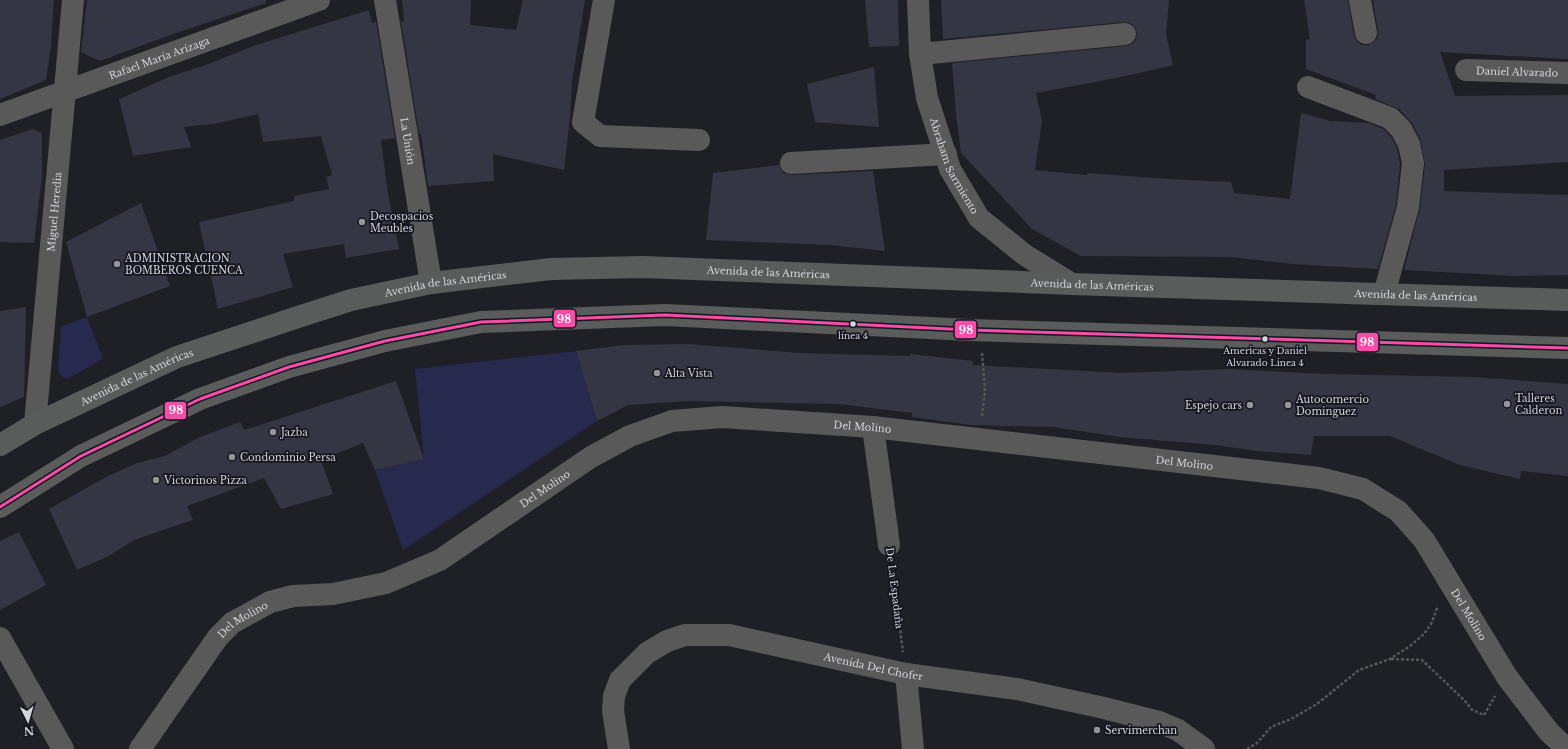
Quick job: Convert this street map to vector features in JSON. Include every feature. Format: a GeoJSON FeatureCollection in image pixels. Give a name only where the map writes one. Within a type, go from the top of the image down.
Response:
{"type":"FeatureCollection","features":[{"type":"Feature","properties":{"kind":"main road","name":"Avenida de las Américas"},"geometry":{"type":"LineString","coordinates":[[0,445],[35,424],[177,357],[352,300],[431,283],[551,269],[643,267],[1072,284],[1568,300]]}},
{"type":"Feature","properties":{"kind":"main road"},"geometry":{"type":"LineString","coordinates":[[0,507],[81,456],[200,399],[289,367],[385,341],[481,322],[665,315],[978,331],[1568,348]]}},
{"type":"Feature","properties":{"kind":"street","name":"Miguel Heredia"},"geometry":{"type":"LineString","coordinates":[[35,424],[73,0]]}},
{"type":"Feature","properties":{"kind":"street","name":"Rafael María Arízaga"},"geometry":{"type":"LineString","coordinates":[[0,115],[65,93],[319,0]]}},
{"type":"Feature","properties":{"kind":"street","name":"La Unión"},"geometry":{"type":"LineString","coordinates":[[385,0],[431,283]]}},
{"type":"Feature","properties":{"kind":"street"},"geometry":{"type":"LineString","coordinates":[[604,0],[583,122],[600,136],[699,140]]}},
{"type":"Feature","properties":{"kind":"street","name":"Abraham Sarmiento"},"geometry":{"type":"LineString","coordinates":[[918,0],[920,54],[927,98],[950,169],[979,218],[1025,255],[1072,284]]}},
{"type":"Feature","properties":{"kind":"street"},"geometry":{"type":"LineString","coordinates":[[1360,0],[1366,33]]}},
{"type":"Feature","properties":{"kind":"street"},"geometry":{"type":"LineString","coordinates":[[920,54],[1125,34]]}},
{"type":"Feature","properties":{"kind":"street","name":"Daniel Alvarado"},"geometry":{"type":"LineString","coordinates":[[1466,70],[1568,73]]}},
{"type":"Feature","properties":{"kind":"street"},"geometry":{"type":"LineString","coordinates":[[1308,87],[1390,118],[1401,129],[1409,144],[1413,163],[1408,207],[1384,294]]}},
{"type":"Feature","properties":{"kind":"street"},"geometry":{"type":"LineString","coordinates":[[791,163],[946,154]]}},
{"type":"Feature","properties":{"kind":"street","name":"Del Molino"},"geometry":{"type":"LineString","coordinates":[[140,749],[218,638],[232,623],[270,602],[293,596],[333,594],[386,583],[440,560],[591,457],[630,436],[672,421],[722,417],[873,427],[1099,452],[1319,478],[1363,489],[1398,511],[1424,540],[1507,677],[1548,732],[1567,749]]}},
{"type":"Feature","properties":{"kind":"street","name":"De La Espadaña"},"geometry":{"type":"LineString","coordinates":[[873,427],[889,545]]}},
{"type":"Feature","properties":{"kind":"street","name":"Avenida Del Chofer"},"geometry":{"type":"LineString","coordinates":[[619,749],[613,711],[614,696],[620,680],[647,653],[666,641],[685,635],[729,634],[906,674],[1017,689],[1104,708],[1166,724],[1178,730],[1204,749]]}},
{"type":"Feature","properties":{"kind":"street"},"geometry":{"type":"LineString","coordinates":[[0,638],[63,749]]}},
{"type":"Feature","properties":{"kind":"street"},"geometry":{"type":"LineString","coordinates":[[906,674],[913,749]]}},
{"type":"Feature","properties":{"kind":"path"},"geometry":{"type":"LineString","coordinates":[[980,440],[985,390],[982,350]]}},
{"type":"Feature","properties":{"kind":"path","name":"De La Espadaña"},"geometry":{"type":"LineString","coordinates":[[889,545],[906,674]]}},
{"type":"Feature","properties":{"kind":"path"},"geometry":{"type":"LineString","coordinates":[[1247,749],[1257,743],[1271,727],[1291,719],[1317,704],[1359,670],[1390,658],[1410,646],[1424,634],[1431,624],[1448,580]]}},
{"type":"Feature","properties":{"kind":"path"},"geometry":{"type":"LineString","coordinates":[[1390,658],[1422,660],[1465,700],[1472,710],[1484,715],[1507,677]]}},
{"type":"Feature","properties":{"kind":"shaded area"},"geometry":{"type":"Polygon","coordinates":[[[87,317],[103,359],[67,379],[62,377],[58,371],[61,327],[87,317]]]}},
{"type":"Feature","properties":{"kind":"shaded area"},"geometry":{"type":"Polygon","coordinates":[[[576,351],[597,421],[403,550],[375,470],[424,459],[415,369],[576,351]]]}},
{"type":"Feature","properties":{"kind":"building"},"geometry":{"type":"Polygon","coordinates":[[[0,0],[54,0],[51,46],[46,80],[0,99],[0,0]]]}},
{"type":"Feature","properties":{"kind":"building"},"geometry":{"type":"Polygon","coordinates":[[[87,0],[266,0],[266,3],[173,34],[100,61],[81,52],[87,0]]]}},
{"type":"Feature","properties":{"kind":"building"},"geometry":{"type":"Polygon","coordinates":[[[402,0],[471,0],[470,25],[516,30],[523,0],[585,0],[572,82],[570,118],[564,170],[493,154],[494,181],[428,186],[421,134],[419,134],[401,21],[404,21],[402,0]]]}},
{"type":"Feature","properties":{"kind":"building"},"geometry":{"type":"Polygon","coordinates":[[[865,0],[898,0],[899,46],[869,47],[865,0]]]}},
{"type":"Feature","properties":{"kind":"building"},"geometry":{"type":"Polygon","coordinates":[[[941,0],[1169,0],[1166,34],[1173,65],[1126,76],[1036,93],[1042,121],[1035,170],[1087,175],[1087,173],[1231,182],[1234,193],[1290,199],[1301,113],[1331,121],[1369,123],[1383,129],[1391,137],[1397,148],[1400,164],[1396,205],[1378,269],[1293,264],[1231,257],[1081,256],[1032,229],[961,153],[952,63],[1126,46],[1132,44],[1136,40],[1137,33],[1135,27],[1130,23],[1124,22],[943,39],[941,0]]]}},
{"type":"Feature","properties":{"kind":"building"},"geometry":{"type":"Polygon","coordinates":[[[1304,0],[1348,0],[1354,36],[1361,45],[1368,45],[1374,42],[1378,37],[1373,0],[1568,0],[1568,59],[1440,52],[1455,96],[1568,95],[1568,162],[1444,170],[1444,191],[1568,195],[1568,275],[1517,276],[1404,270],[1420,208],[1425,164],[1420,138],[1412,123],[1399,109],[1375,99],[1376,95],[1306,69],[1306,40],[1310,39],[1304,0]]]}},
{"type":"Feature","properties":{"kind":"building"},"geometry":{"type":"Polygon","coordinates":[[[369,10],[372,23],[376,22],[395,138],[381,140],[388,194],[399,249],[346,258],[344,244],[283,254],[293,287],[218,309],[199,222],[294,201],[294,196],[329,189],[326,177],[332,175],[321,136],[263,142],[258,114],[219,123],[184,127],[191,147],[133,156],[119,99],[169,77],[203,66],[256,45],[369,10]]]}},
{"type":"Feature","properties":{"kind":"building"},"geometry":{"type":"Polygon","coordinates":[[[874,67],[879,127],[815,122],[807,84],[874,67]]]}},
{"type":"Feature","properties":{"kind":"building"},"geometry":{"type":"Polygon","coordinates":[[[33,129],[42,133],[42,176],[34,243],[0,242],[0,140],[33,129]]]}},
{"type":"Feature","properties":{"kind":"building"},"geometry":{"type":"Polygon","coordinates":[[[779,165],[785,174],[792,175],[873,171],[885,251],[829,245],[706,240],[713,173],[779,165]]]}},
{"type":"Feature","properties":{"kind":"building","name":"ADMINISTRACION BOMBEROS CUENCA"},"geometry":{"type":"Polygon","coordinates":[[[141,203],[170,286],[87,317],[66,242],[141,203]]]}},
{"type":"Feature","properties":{"kind":"building"},"geometry":{"type":"Polygon","coordinates":[[[26,307],[24,397],[0,407],[0,311],[26,307]]]}},
{"type":"Feature","properties":{"kind":"building"},"geometry":{"type":"Polygon","coordinates":[[[688,344],[800,353],[910,356],[910,354],[973,361],[973,365],[1122,373],[1227,369],[1325,374],[1474,377],[1568,384],[1568,476],[1521,471],[1520,479],[1460,465],[1390,436],[1314,436],[1311,455],[1120,437],[1054,427],[971,425],[912,417],[912,413],[839,404],[689,401],[628,405],[597,421],[576,351],[624,345],[688,344]]]}},
{"type":"Feature","properties":{"kind":"building"},"geometry":{"type":"Polygon","coordinates":[[[396,381],[424,459],[375,470],[363,443],[321,460],[333,494],[281,509],[264,478],[187,506],[193,520],[134,540],[109,556],[77,570],[49,509],[108,476],[137,463],[165,456],[200,437],[240,422],[244,430],[396,381]]]}},
{"type":"Feature","properties":{"kind":"building"},"geometry":{"type":"Polygon","coordinates":[[[19,532],[46,585],[0,610],[0,541],[19,532]]]}},
{"type":"Feature","properties":{"kind":"transit line","name":"98"},"geometry":{"type":"LineString","coordinates":[[0,507],[81,456],[200,399],[289,367],[385,341],[481,322],[665,315],[970,330],[1568,348]]}},
{"type":"Feature","properties":{"kind":"place","name":"Decospacios Meubles"},"geometry":{"type":"Point","coordinates":[362,222]}},
{"type":"Feature","properties":{"kind":"place","name":"ADMINISTRACION BOMBEROS CUENCA"},"geometry":{"type":"Point","coordinates":[117,264]}},
{"type":"Feature","properties":{"kind":"place","name":"línea 4"},"geometry":{"type":"Point","coordinates":[853,324]}},
{"type":"Feature","properties":{"kind":"place","name":"Americas y Daniel Alvarado Linea 4"},"geometry":{"type":"Point","coordinates":[1265,339]}},
{"type":"Feature","properties":{"kind":"place","name":"Alta Vista"},"geometry":{"type":"Point","coordinates":[657,373]}},
{"type":"Feature","properties":{"kind":"place","name":"Talleres Calderon"},"geometry":{"type":"Point","coordinates":[1507,404]}},
{"type":"Feature","properties":{"kind":"place","name":"Espejo cars"},"geometry":{"type":"Point","coordinates":[1250,405]}},
{"type":"Feature","properties":{"kind":"place","name":"Autocomercio Dominguez"},"geometry":{"type":"Point","coordinates":[1288,405]}},
{"type":"Feature","properties":{"kind":"place","name":"Jazba"},"geometry":{"type":"Point","coordinates":[273,432]}},
{"type":"Feature","properties":{"kind":"place","name":"Condominio Persa"},"geometry":{"type":"Point","coordinates":[232,457]}},
{"type":"Feature","properties":{"kind":"place","name":"Victorinos Pizza"},"geometry":{"type":"Point","coordinates":[156,480]}},
{"type":"Feature","properties":{"kind":"place","name":"Servimerchan"},"geometry":{"type":"Point","coordinates":[1097,730]}}]}
